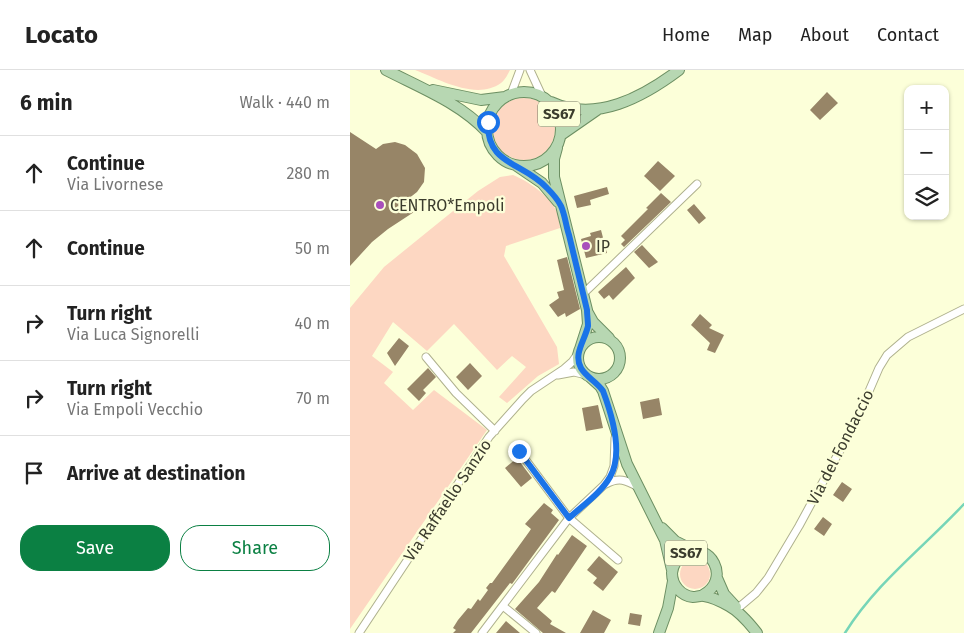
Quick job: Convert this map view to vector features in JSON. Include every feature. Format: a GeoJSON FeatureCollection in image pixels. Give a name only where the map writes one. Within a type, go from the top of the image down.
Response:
{"type":"FeatureCollection","features":[{"type":"Feature","properties":{"kind":"main road"},"geometry":{"type":"LineString","coordinates":[[386,70],[453,104],[488,132]]}},
{"type":"Feature","properties":{"kind":"main road","name":"SS67"},"geometry":{"type":"LineString","coordinates":[[514,164],[524,166],[539,162],[551,154],[560,139],[598,110],[647,91],[679,70]]}},
{"type":"Feature","properties":{"kind":"main road"},"geometry":{"type":"LineString","coordinates":[[418,86],[481,100],[508,95]]}},
{"type":"Feature","properties":{"kind":"main road","name":"SS67"},"geometry":{"type":"LineString","coordinates":[[508,95],[532,92],[570,110],[598,110]]}},
{"type":"Feature","properties":{"kind":"main road"},"geometry":{"type":"LineString","coordinates":[[488,132],[488,122],[492,111],[508,95]]}},
{"type":"Feature","properties":{"kind":"main road","name":"SS67"},"geometry":{"type":"LineString","coordinates":[[546,99],[558,114],[561,128],[554,177],[587,310],[588,324],[579,351],[579,364],[588,376],[600,386],[609,406]]}},
{"type":"Feature","properties":{"kind":"main road","name":"SS67"},"geometry":{"type":"LineString","coordinates":[[488,132],[490,143],[496,152],[542,183],[561,205]]}},
{"type":"Feature","properties":{"kind":"main road","name":"SS67"},"geometry":{"type":"LineString","coordinates":[[587,310],[593,322],[618,347],[620,353],[619,365],[610,384],[608,395],[614,428],[627,464],[657,521],[668,550],[673,582],[682,593],[696,597],[703,595],[712,588],[717,578],[715,564],[710,558],[675,541],[657,521]]}},
{"type":"Feature","properties":{"kind":"main road"},"geometry":{"type":"LineString","coordinates":[[579,351],[589,339],[595,337],[609,339]]}},
{"type":"Feature","properties":{"kind":"main road"},"geometry":{"type":"LineString","coordinates":[[588,376],[604,378],[616,371]]}},
{"type":"Feature","properties":{"kind":"main road","name":"SS67"},"geometry":{"type":"LineString","coordinates":[[672,570],[684,554],[698,552]]}},
{"type":"Feature","properties":{"kind":"main road"},"geometry":{"type":"LineString","coordinates":[[717,578],[724,594],[757,633]]}},
{"type":"Feature","properties":{"kind":"main road"},"geometry":{"type":"LineString","coordinates":[[659,633],[668,608],[673,582]]}},
{"type":"Feature","properties":{"kind":"main road"},"geometry":{"type":"LineString","coordinates":[[703,595],[740,613]]}},
{"type":"Feature","properties":{"kind":"street"},"geometry":{"type":"LineString","coordinates":[[508,95],[520,70]]}},
{"type":"Feature","properties":{"kind":"street","name":"SS67"},"geometry":{"type":"LineString","coordinates":[[530,70],[546,99]]}},
{"type":"Feature","properties":{"kind":"street"},"geometry":{"type":"LineString","coordinates":[[583,294],[697,184]]}},
{"type":"Feature","properties":{"kind":"street","name":"Via del Fondaccio"},"geometry":{"type":"LineString","coordinates":[[740,613],[768,578],[799,526],[857,419],[879,368],[887,355],[908,337],[964,309]]}},
{"type":"Feature","properties":{"kind":"street","name":"Via Raffaello Sanzio"},"geometry":{"type":"LineString","coordinates":[[359,633],[494,431],[523,399],[572,362],[579,351]]}},
{"type":"Feature","properties":{"kind":"street"},"geometry":{"type":"LineString","coordinates":[[426,357],[456,392],[494,431]]}},
{"type":"Feature","properties":{"kind":"street","name":"Via Raffaello Sanzio"},"geometry":{"type":"LineString","coordinates":[[549,379],[568,373],[588,376]]}},
{"type":"Feature","properties":{"kind":"street"},"geometry":{"type":"LineString","coordinates":[[482,633],[569,518],[610,477],[614,466],[616,447],[614,428]]}},
{"type":"Feature","properties":{"kind":"street"},"geometry":{"type":"LineString","coordinates":[[519,451],[569,518],[618,560]]}},
{"type":"Feature","properties":{"kind":"street"},"geometry":{"type":"LineString","coordinates":[[604,485],[620,479],[638,487]]}},
{"type":"Feature","properties":{"kind":"street"},"geometry":{"type":"LineString","coordinates":[[503,606],[536,633]]}},
{"type":"Feature","properties":{"kind":"shaded area"},"geometry":{"type":"Polygon","coordinates":[[[415,70],[510,70],[501,83],[491,88],[480,90],[458,87],[415,70]]]}},
{"type":"Feature","properties":{"kind":"shaded area"},"geometry":{"type":"Polygon","coordinates":[[[524,98],[536,101],[546,107],[552,117],[555,129],[552,141],[546,151],[536,157],[524,160],[512,157],[502,151],[496,141],[493,129],[496,117],[502,107],[512,101],[524,98]]]}},
{"type":"Feature","properties":{"kind":"shaded area"},"geometry":{"type":"Polygon","coordinates":[[[513,175],[532,185],[544,195],[554,206],[558,216],[560,228],[506,246],[504,256],[557,347],[559,364],[538,376],[507,403],[499,397],[526,367],[512,356],[497,370],[454,324],[427,351],[393,322],[372,356],[393,372],[384,383],[413,410],[434,390],[487,430],[350,629],[350,308],[384,267],[478,191],[500,177],[513,175]]]}},
{"type":"Feature","properties":{"kind":"shaded area"},"geometry":{"type":"Polygon","coordinates":[[[695,559],[701,560],[709,568],[709,580],[701,588],[695,589],[689,588],[681,580],[680,574],[681,568],[689,560],[695,559]]]}},
{"type":"Feature","properties":{"kind":"building"},"geometry":{"type":"Polygon","coordinates":[[[827,92],[838,103],[820,120],[810,110],[827,92]]]}},
{"type":"Feature","properties":{"kind":"building","name":"CENTRO*Empoli"},"geometry":{"type":"Polygon","coordinates":[[[350,132],[376,149],[383,144],[395,142],[405,145],[417,154],[425,168],[424,182],[417,192],[408,199],[414,212],[372,242],[350,266],[350,132]]]}},
{"type":"Feature","properties":{"kind":"building"},"geometry":{"type":"Polygon","coordinates":[[[658,161],[675,176],[660,191],[644,176],[658,161]]]}},
{"type":"Feature","properties":{"kind":"building"},"geometry":{"type":"Polygon","coordinates":[[[607,187],[609,194],[590,200],[591,205],[577,208],[574,196],[607,187]]]}},
{"type":"Feature","properties":{"kind":"building"},"geometry":{"type":"Polygon","coordinates":[[[661,193],[671,202],[624,247],[621,244],[625,240],[621,236],[661,193]]]}},
{"type":"Feature","properties":{"kind":"building"},"geometry":{"type":"Polygon","coordinates":[[[694,204],[706,218],[699,224],[687,210],[694,204]]]}},
{"type":"Feature","properties":{"kind":"building"},"geometry":{"type":"Polygon","coordinates":[[[601,230],[607,253],[586,258],[581,239],[591,236],[590,233],[601,230]]]}},
{"type":"Feature","properties":{"kind":"building"},"geometry":{"type":"Polygon","coordinates":[[[642,245],[658,262],[649,268],[634,252],[642,245]]]}},
{"type":"Feature","properties":{"kind":"building"},"geometry":{"type":"Polygon","coordinates":[[[567,257],[580,309],[566,317],[565,313],[558,317],[549,305],[559,298],[557,292],[564,290],[557,260],[567,257]]]}},
{"type":"Feature","properties":{"kind":"building"},"geometry":{"type":"Polygon","coordinates":[[[626,267],[635,278],[613,300],[609,295],[604,299],[598,292],[626,267]]]}},
{"type":"Feature","properties":{"kind":"building"},"geometry":{"type":"Polygon","coordinates":[[[700,314],[712,325],[709,328],[724,335],[715,353],[707,350],[710,343],[691,325],[700,314]]]}},
{"type":"Feature","properties":{"kind":"building"},"geometry":{"type":"Polygon","coordinates":[[[399,338],[409,346],[395,366],[387,353],[399,338]]]}},
{"type":"Feature","properties":{"kind":"building"},"geometry":{"type":"Polygon","coordinates":[[[470,363],[482,376],[468,390],[456,377],[470,363]]]}},
{"type":"Feature","properties":{"kind":"building"},"geometry":{"type":"Polygon","coordinates":[[[428,368],[436,377],[423,390],[426,393],[419,401],[407,389],[428,368]]]}},
{"type":"Feature","properties":{"kind":"building"},"geometry":{"type":"Polygon","coordinates":[[[659,398],[662,415],[643,419],[640,402],[659,398]]]}},
{"type":"Feature","properties":{"kind":"building"},"geometry":{"type":"Polygon","coordinates":[[[598,405],[603,428],[586,431],[582,408],[598,405]]]}},
{"type":"Feature","properties":{"kind":"building"},"geometry":{"type":"Polygon","coordinates":[[[517,458],[532,478],[521,487],[505,468],[517,458]]]}},
{"type":"Feature","properties":{"kind":"building"},"geometry":{"type":"Polygon","coordinates":[[[842,482],[852,489],[843,502],[833,495],[842,482]]]}},
{"type":"Feature","properties":{"kind":"building"},"geometry":{"type":"Polygon","coordinates":[[[544,503],[553,510],[551,513],[559,520],[512,584],[510,583],[471,633],[453,633],[456,630],[453,628],[458,620],[468,608],[471,609],[478,599],[480,601],[488,590],[486,588],[492,583],[529,532],[531,529],[525,524],[544,503]]]}},
{"type":"Feature","properties":{"kind":"building"},"geometry":{"type":"Polygon","coordinates":[[[823,517],[832,524],[824,536],[814,529],[823,517]]]}},
{"type":"Feature","properties":{"kind":"building"},"geometry":{"type":"Polygon","coordinates":[[[572,535],[587,546],[555,593],[552,591],[537,608],[552,621],[550,624],[566,633],[543,633],[515,609],[539,582],[572,535]]]}},
{"type":"Feature","properties":{"kind":"building"},"geometry":{"type":"Polygon","coordinates":[[[599,556],[618,572],[603,591],[593,583],[597,578],[587,570],[599,556]]]}},
{"type":"Feature","properties":{"kind":"building"},"geometry":{"type":"Polygon","coordinates":[[[593,610],[611,620],[604,633],[580,633],[593,610]]]}},
{"type":"Feature","properties":{"kind":"building"},"geometry":{"type":"Polygon","coordinates":[[[630,613],[642,615],[640,626],[628,624],[630,613]]]}},
{"type":"Feature","properties":{"kind":"building"},"geometry":{"type":"Polygon","coordinates":[[[506,621],[520,633],[496,633],[506,621]]]}},
{"type":"Feature","properties":{"kind":"waterway"},"geometry":{"type":"LineString","coordinates":[[845,633],[871,598],[964,504]]}},
{"type":"Feature","properties":{"kind":"place","name":"CENTRO*Empoli"},"geometry":{"type":"Point","coordinates":[380,205]}},
{"type":"Feature","properties":{"kind":"place","name":"IP"},"geometry":{"type":"Point","coordinates":[586,246]}},
{"type":"Feature","properties":{"kind":"route"},"geometry":{"type":"LineString","coordinates":[[488,122],[490,143],[496,152],[542,183],[561,205],[587,310],[588,324],[579,352],[579,364],[586,375],[600,386],[603,391],[609,406],[616,447],[614,466],[610,477],[569,518],[519,451]]}}]}
